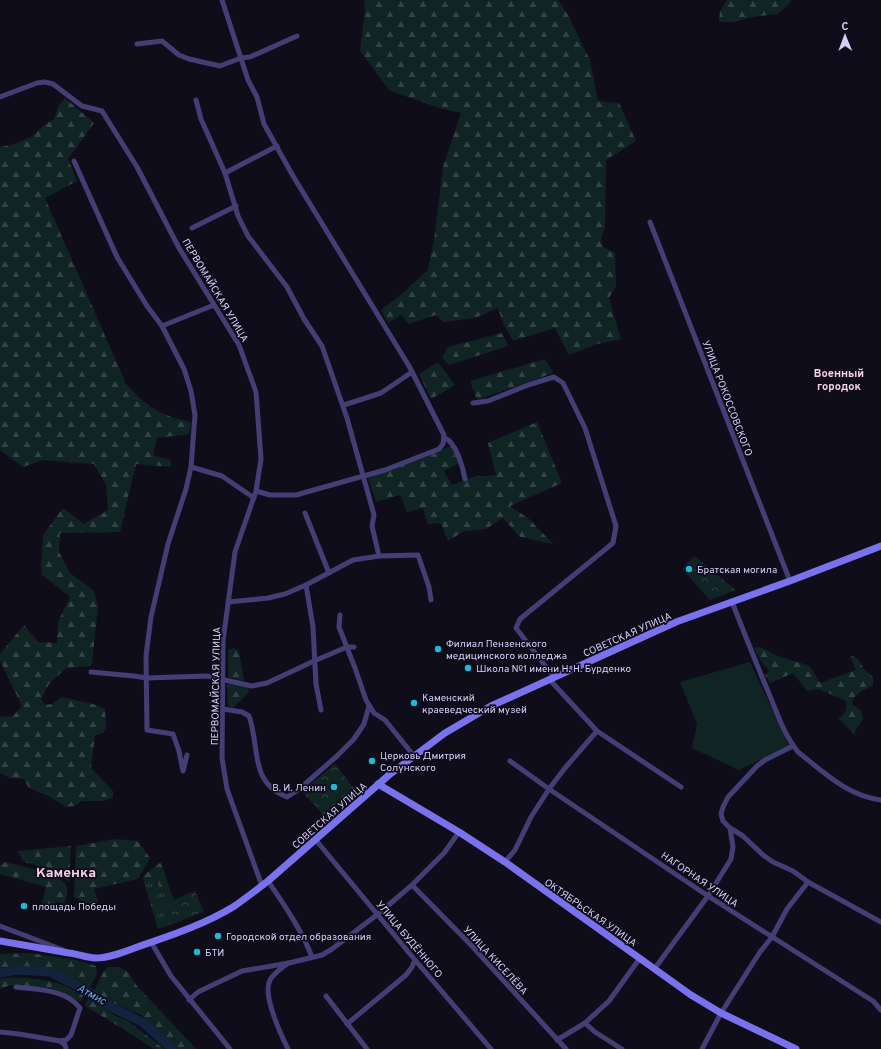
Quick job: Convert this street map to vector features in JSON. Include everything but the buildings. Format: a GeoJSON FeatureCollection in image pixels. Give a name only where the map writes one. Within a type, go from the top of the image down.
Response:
{"type":"FeatureCollection","features":[{"type":"Feature","properties":{"kind":"main road","name":"СОВЕТСКАЯ УЛИЦА"},"geometry":{"type":"LineString","coordinates":[[0,941],[72,953],[86,958],[97,958],[109,956],[151,942],[204,922],[232,908],[265,883],[378,784],[414,756],[456,726],[491,706],[676,622],[881,546]]}},
{"type":"Feature","properties":{"kind":"main road","name":"ОКТЯБРЬСКАЯ УЛИЦА"},"geometry":{"type":"LineString","coordinates":[[378,784],[459,832],[505,862],[691,995],[721,1013],[796,1049]]}},
{"type":"Feature","properties":{"kind":"street"},"geometry":{"type":"LineString","coordinates":[[222,0],[248,80],[257,97],[264,124],[293,176],[412,372],[444,435],[443,444],[439,449],[385,470],[296,495],[270,495],[256,491]]}},
{"type":"Feature","properties":{"kind":"street"},"geometry":{"type":"LineString","coordinates":[[137,44],[162,41],[190,60],[220,66],[241,58],[250,57],[297,36]]}},
{"type":"Feature","properties":{"kind":"street","name":"ПЕРВОМАЙСКАЯ УЛИЦА"},"geometry":{"type":"LineString","coordinates":[[0,97],[37,83],[45,82],[53,84],[82,106],[102,110],[137,167],[179,248],[239,345],[256,392],[261,459],[256,491],[235,552],[228,602],[223,641],[222,758],[227,789],[265,883],[290,912],[312,957]]}},
{"type":"Feature","properties":{"kind":"street"},"geometry":{"type":"LineString","coordinates":[[196,100],[201,118],[225,173],[238,216],[248,236],[287,287],[304,320],[322,346],[344,406],[374,515],[372,526],[379,556]]}},
{"type":"Feature","properties":{"kind":"street"},"geometry":{"type":"LineString","coordinates":[[225,173],[277,146]]}},
{"type":"Feature","properties":{"kind":"street"},"geometry":{"type":"LineString","coordinates":[[74,161],[117,258],[147,306],[162,326],[184,369],[191,391],[194,415],[191,467],[186,489],[168,544],[156,591],[146,656],[147,730],[173,734],[179,751],[183,771],[187,755]]}},
{"type":"Feature","properties":{"kind":"street"},"geometry":{"type":"LineString","coordinates":[[192,228],[236,206]]}},
{"type":"Feature","properties":{"kind":"street","name":"УЛИЦА РОКОССОВСКОГО"},"geometry":{"type":"LineString","coordinates":[[650,222],[790,581]]}},
{"type":"Feature","properties":{"kind":"street"},"geometry":{"type":"LineString","coordinates":[[162,326],[214,305]]}},
{"type":"Feature","properties":{"kind":"street"},"geometry":{"type":"LineString","coordinates":[[344,406],[381,393],[412,372]]}},
{"type":"Feature","properties":{"kind":"street"},"geometry":{"type":"LineString","coordinates":[[473,403],[488,401],[528,384],[554,377],[564,383],[585,428],[603,489],[616,526],[612,543],[520,619],[516,628],[552,678],[597,732],[681,788]]}},
{"type":"Feature","properties":{"kind":"street"},"geometry":{"type":"LineString","coordinates":[[444,438],[447,439],[456,452],[462,466],[465,479]]}},
{"type":"Feature","properties":{"kind":"street"},"geometry":{"type":"LineString","coordinates":[[191,467],[222,476],[254,498]]}},
{"type":"Feature","properties":{"kind":"street"},"geometry":{"type":"LineString","coordinates":[[306,513],[329,573]]}},
{"type":"Feature","properties":{"kind":"street"},"geometry":{"type":"LineString","coordinates":[[228,602],[268,598],[285,594],[306,585],[353,560],[379,556],[418,555],[429,587],[431,600]]}},
{"type":"Feature","properties":{"kind":"street"},"geometry":{"type":"LineString","coordinates":[[306,585],[313,627],[314,661],[321,710]]}},
{"type":"Feature","properties":{"kind":"street"},"geometry":{"type":"LineString","coordinates":[[732,602],[760,674],[784,730],[793,746],[798,752],[845,788],[869,798],[881,800]]}},
{"type":"Feature","properties":{"kind":"street"},"geometry":{"type":"LineString","coordinates":[[340,615],[339,627],[369,706],[374,713],[385,720],[414,756]]}},
{"type":"Feature","properties":{"kind":"street"},"geometry":{"type":"LineString","coordinates":[[91,672],[147,678],[207,676],[252,686],[267,683],[347,647],[354,647]]}},
{"type":"Feature","properties":{"kind":"street"},"geometry":{"type":"LineString","coordinates":[[223,709],[242,712],[249,716],[252,724],[256,756],[266,784],[276,793],[287,797],[298,790],[338,756],[354,739],[364,724],[369,706]]}},
{"type":"Feature","properties":{"kind":"street"},"geometry":{"type":"LineString","coordinates":[[505,862],[515,850],[531,817],[549,789],[565,768],[597,732]]}},
{"type":"Feature","properties":{"kind":"street"},"geometry":{"type":"LineString","coordinates":[[793,746],[765,760],[757,766],[728,797],[721,814],[723,821],[773,862],[793,871],[808,882],[881,922]]}},
{"type":"Feature","properties":{"kind":"street","name":"НАГОРНАЯ УЛИЦА"},"geometry":{"type":"LineString","coordinates":[[510,761],[708,896],[866,996],[881,1010]]}},
{"type":"Feature","properties":{"kind":"street"},"geometry":{"type":"LineString","coordinates":[[655,968],[708,896],[731,859],[733,847],[730,828]]}},
{"type":"Feature","properties":{"kind":"street"},"geometry":{"type":"LineString","coordinates":[[189,1000],[198,992],[242,971],[289,963],[322,955],[332,949],[378,914],[412,885],[444,854],[459,832]]}},
{"type":"Feature","properties":{"kind":"street","name":"УЛИЦА БУДЁННОГО"},"geometry":{"type":"LineString","coordinates":[[315,840],[415,960],[492,1049]]}},
{"type":"Feature","properties":{"kind":"street"},"geometry":{"type":"LineString","coordinates":[[702,1049],[721,1013],[760,952],[772,937],[787,909],[808,882]]}},
{"type":"Feature","properties":{"kind":"street","name":"УЛИЦА КИСЕЛЁВА"},"geometry":{"type":"LineString","coordinates":[[412,885],[471,945],[566,1049]]}},
{"type":"Feature","properties":{"kind":"street","name":"СОВЕТСКАЯ УЛИЦА"},"geometry":{"type":"LineString","coordinates":[[0,926],[72,953]]}},
{"type":"Feature","properties":{"kind":"street"},"geometry":{"type":"LineString","coordinates":[[151,942],[171,976],[230,1049]]}},
{"type":"Feature","properties":{"kind":"street"},"geometry":{"type":"LineString","coordinates":[[558,1040],[585,1022],[609,1001],[640,958]]}},
{"type":"Feature","properties":{"kind":"street"},"geometry":{"type":"LineString","coordinates":[[347,1024],[406,975],[412,968],[415,960]]}},
{"type":"Feature","properties":{"kind":"street"},"geometry":{"type":"LineString","coordinates":[[288,1049],[278,1026],[268,988],[270,981],[278,971],[289,963]]}},
{"type":"Feature","properties":{"kind":"street"},"geometry":{"type":"LineString","coordinates":[[0,1032],[60,1041],[66,1040],[70,1035],[80,1008],[73,1000],[64,995],[44,990],[16,987]]}},
{"type":"Feature","properties":{"kind":"street"},"geometry":{"type":"LineString","coordinates":[[326,996],[367,1049]]}},
{"type":"Feature","properties":{"kind":"street"},"geometry":{"type":"LineString","coordinates":[[585,1022],[595,1032],[622,1049]]}},
{"type":"Feature","properties":{"kind":"street"},"geometry":{"type":"LineString","coordinates":[[60,1041],[65,1045],[66,1049]]}},
{"type":"Feature","properties":{"kind":"green space"},"geometry":{"type":"Polygon","coordinates":[[[364,0],[558,0],[568,15],[590,60],[598,101],[619,103],[636,141],[606,160],[605,228],[601,238],[603,247],[615,253],[616,286],[609,298],[621,339],[597,344],[569,355],[555,328],[513,341],[503,323],[498,308],[475,318],[443,322],[436,315],[408,324],[402,315],[388,323],[381,310],[397,298],[428,270],[434,240],[443,167],[461,113],[440,108],[390,91],[360,51],[365,9],[364,0]]]}},
{"type":"Feature","properties":{"kind":"green space"},"geometry":{"type":"Polygon","coordinates":[[[727,0],[791,0],[789,4],[778,14],[752,17],[734,22],[719,22],[720,11],[727,0]]]}},
{"type":"Feature","properties":{"kind":"green space"},"geometry":{"type":"Polygon","coordinates":[[[65,98],[94,123],[68,159],[77,181],[45,198],[126,384],[133,392],[155,409],[171,417],[191,422],[189,434],[157,438],[153,455],[170,460],[171,467],[136,464],[120,532],[60,533],[59,552],[70,573],[94,591],[98,607],[92,663],[90,666],[66,668],[49,684],[41,699],[45,705],[52,704],[61,697],[93,704],[105,709],[106,728],[103,733],[95,735],[91,768],[113,791],[113,798],[102,801],[82,801],[75,806],[66,807],[49,796],[29,788],[24,779],[10,778],[0,773],[0,716],[12,717],[22,706],[0,661],[0,654],[24,625],[38,642],[57,643],[58,622],[70,597],[41,574],[43,535],[63,508],[84,524],[108,510],[106,485],[94,464],[42,460],[23,467],[0,450],[0,147],[15,144],[31,137],[44,125],[54,119],[59,105],[65,98]]]}},
{"type":"Feature","properties":{"kind":"green space"},"geometry":{"type":"Polygon","coordinates":[[[502,333],[508,346],[449,365],[442,357],[448,347],[502,333]]]}},
{"type":"Feature","properties":{"kind":"green space"},"geometry":{"type":"Polygon","coordinates":[[[545,359],[553,373],[477,400],[470,381],[545,359]]]}},
{"type":"Feature","properties":{"kind":"green space"},"geometry":{"type":"Polygon","coordinates":[[[438,362],[455,385],[431,399],[419,374],[438,362]]]}},
{"type":"Feature","properties":{"kind":"green space"},"geometry":{"type":"Polygon","coordinates":[[[537,422],[562,483],[510,506],[529,519],[553,544],[520,537],[503,518],[486,529],[464,531],[448,541],[441,523],[428,524],[423,508],[407,512],[400,495],[376,502],[368,478],[451,446],[459,463],[444,471],[452,485],[473,477],[496,475],[488,443],[537,422]]]}},
{"type":"Feature","properties":{"kind":"green space"},"geometry":{"type":"Polygon","coordinates":[[[694,556],[736,590],[710,600],[682,569],[694,556]]]}},
{"type":"Feature","properties":{"kind":"green space"},"geometry":{"type":"Polygon","coordinates":[[[760,647],[775,655],[810,666],[820,683],[856,670],[850,657],[853,656],[858,659],[864,669],[873,677],[873,685],[854,698],[852,704],[861,711],[863,719],[856,729],[855,735],[838,718],[843,715],[845,711],[846,701],[819,689],[807,691],[793,673],[770,683],[765,675],[769,671],[761,661],[754,648],[760,647]]]}},
{"type":"Feature","properties":{"kind":"green space"},"geometry":{"type":"Polygon","coordinates":[[[234,648],[239,651],[244,681],[228,677],[228,650],[234,648]]]}},
{"type":"Feature","properties":{"kind":"green space"},"geometry":{"type":"Polygon","coordinates":[[[750,662],[789,746],[739,770],[692,748],[697,724],[680,682],[750,662]]]}},
{"type":"Feature","properties":{"kind":"green space"},"geometry":{"type":"Polygon","coordinates":[[[227,682],[249,688],[248,693],[233,708],[228,706],[227,682]]]}},
{"type":"Feature","properties":{"kind":"green space"},"geometry":{"type":"Polygon","coordinates":[[[335,764],[355,790],[326,818],[302,791],[335,764]]]}},
{"type":"Feature","properties":{"kind":"green space"},"geometry":{"type":"Polygon","coordinates":[[[115,839],[138,841],[150,858],[138,879],[94,889],[101,911],[86,902],[74,898],[76,846],[115,839]]]}},
{"type":"Feature","properties":{"kind":"green space"},"geometry":{"type":"Polygon","coordinates":[[[71,846],[69,882],[54,871],[24,862],[17,851],[71,846]]]}},
{"type":"Feature","properties":{"kind":"green space"},"geometry":{"type":"Polygon","coordinates":[[[5,862],[47,874],[62,881],[66,885],[67,890],[64,903],[56,902],[52,910],[42,903],[46,887],[0,874],[0,865],[5,862]]]}},
{"type":"Feature","properties":{"kind":"green space"},"geometry":{"type":"Polygon","coordinates":[[[161,862],[170,890],[161,893],[156,878],[143,879],[143,876],[161,862]]]}},
{"type":"Feature","properties":{"kind":"green space"},"geometry":{"type":"Polygon","coordinates":[[[155,878],[161,893],[170,890],[174,900],[167,903],[175,923],[158,929],[143,879],[155,878]]]}},
{"type":"Feature","properties":{"kind":"green space"},"geometry":{"type":"Polygon","coordinates":[[[195,891],[204,912],[175,923],[167,903],[195,891]]]}},
{"type":"Feature","properties":{"kind":"green space"},"geometry":{"type":"Polygon","coordinates":[[[30,953],[76,960],[96,966],[97,974],[89,988],[62,973],[49,969],[22,967],[0,968],[0,954],[30,953]]]}},
{"type":"Feature","properties":{"kind":"green space"},"geometry":{"type":"Polygon","coordinates":[[[108,967],[119,967],[128,972],[137,986],[196,1049],[176,1049],[141,1015],[93,993],[104,971],[108,967]]]}},
{"type":"Feature","properties":{"kind":"green space"},"geometry":{"type":"Polygon","coordinates":[[[0,979],[34,979],[55,982],[83,995],[81,1002],[51,988],[11,985],[0,989],[0,979]]]}},
{"type":"Feature","properties":{"kind":"green space"},"geometry":{"type":"Polygon","coordinates":[[[88,998],[114,1015],[128,1021],[164,1049],[154,1049],[85,1006],[88,998]]]}},
{"type":"Feature","properties":{"kind":"waterway","name":"Атмис"},"geometry":{"type":"LineString","coordinates":[[0,973],[17,970],[50,972],[91,993],[109,1006],[142,1022],[172,1049]]}},
{"type":"Feature","properties":{"kind":"place","name":"Братская могила"},"geometry":{"type":"Point","coordinates":[689,569]}},
{"type":"Feature","properties":{"kind":"place","name":"Филиал Пензенского медицинского колледжа"},"geometry":{"type":"Point","coordinates":[438,649]}},
{"type":"Feature","properties":{"kind":"place","name":"Школа №1 имени Н. Н. Бурденко"},"geometry":{"type":"Point","coordinates":[468,668]}},
{"type":"Feature","properties":{"kind":"place","name":"Каменский краеведческий музей"},"geometry":{"type":"Point","coordinates":[414,703]}},
{"type":"Feature","properties":{"kind":"place","name":"Церковь Дмитрия Солунского"},"geometry":{"type":"Point","coordinates":[372,761]}},
{"type":"Feature","properties":{"kind":"place","name":"В. И. Ленин"},"geometry":{"type":"Point","coordinates":[334,787]}},
{"type":"Feature","properties":{"kind":"place","name":"площадь Победы"},"geometry":{"type":"Point","coordinates":[24,906]}},
{"type":"Feature","properties":{"kind":"place","name":"Городской отдел образования"},"geometry":{"type":"Point","coordinates":[218,936]}},
{"type":"Feature","properties":{"kind":"place","name":"БТИ"},"geometry":{"type":"Point","coordinates":[197,952]}},
{"type":"Feature","properties":{"kind":"district","name":"Военный городок"},"geometry":{"type":"Point","coordinates":[839,379]}},
{"type":"Feature","properties":{"kind":"district","name":"Каменка"},"geometry":{"type":"Point","coordinates":[66,872]}}]}
